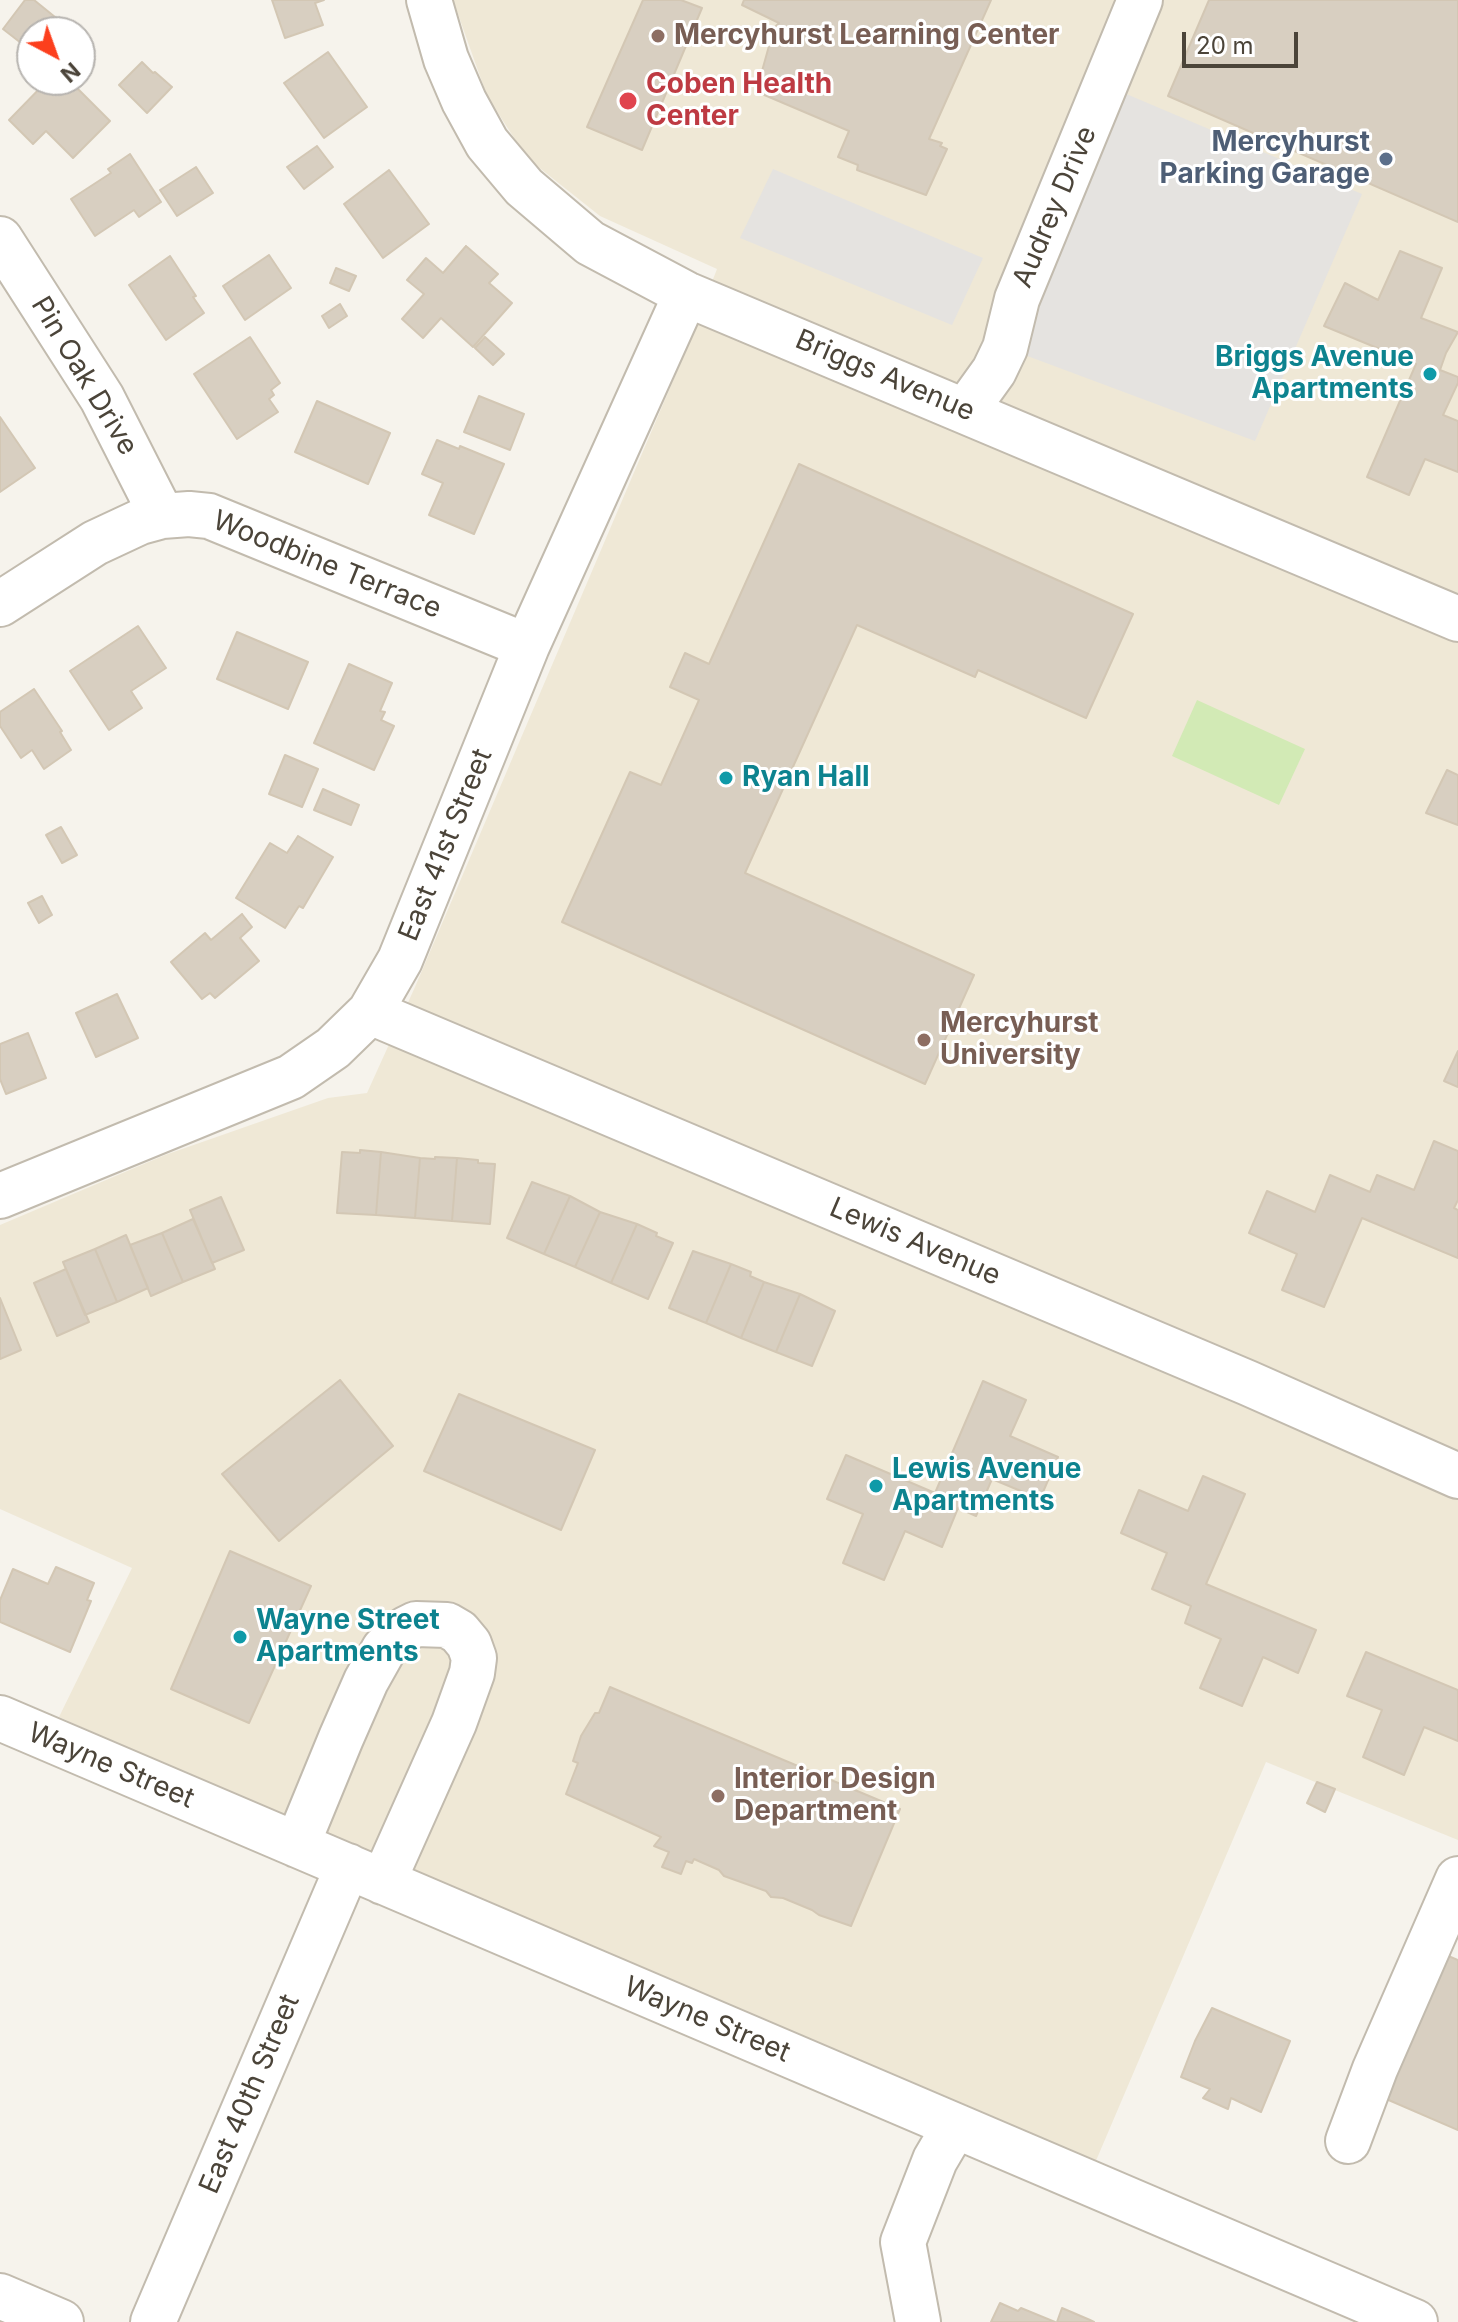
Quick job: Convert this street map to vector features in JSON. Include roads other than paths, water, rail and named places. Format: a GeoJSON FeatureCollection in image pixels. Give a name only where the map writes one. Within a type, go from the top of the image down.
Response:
{"type":"FeatureCollection","features":[{"type":"Feature","properties":{"kind":"street","name":"Briggs Avenue"},"geometry":{"type":"LineString","coordinates":[[429,0],[446,59],[487,143],[524,187],[590,243],[686,294],[1458,619]]}},
{"type":"Feature","properties":{"kind":"street","name":"Audrey Drive"},"geometry":{"type":"LineString","coordinates":[[966,410],[994,371],[1005,348],[1017,299],[1140,0]]}},
{"type":"Feature","properties":{"kind":"street","name":"Pin Oak Drive"},"geometry":{"type":"LineString","coordinates":[[0,239],[102,398],[162,516]]}},
{"type":"Feature","properties":{"kind":"street","name":"East 41st Street"},"geometry":{"type":"LineString","coordinates":[[0,1196],[291,1077],[333,1048],[370,1012],[400,960],[527,646],[686,294]]}},
{"type":"Feature","properties":{"kind":"street","name":"Woodbine Terrace"},"geometry":{"type":"LineString","coordinates":[[0,604],[95,543],[140,522],[189,514],[209,516],[527,646]]}},
{"type":"Feature","properties":{"kind":"street","name":"Lewis Avenue"},"geometry":{"type":"LineString","coordinates":[[370,1012],[1235,1378],[1458,1476]]}},
{"type":"Feature","properties":{"kind":"street","name":"East 40th Street"},"geometry":{"type":"LineString","coordinates":[[153,2322],[365,1874],[454,1723],[472,1673],[474,1658],[469,1644],[459,1632],[447,1625],[416,1624],[394,1638],[384,1649],[366,1681],[297,1845]]}},
{"type":"Feature","properties":{"kind":"street","name":"Wayne Street"},"geometry":{"type":"LineString","coordinates":[[0,1718],[1415,2322]]}},
{"type":"Feature","properties":{"kind":"street"},"geometry":{"type":"LineString","coordinates":[[1348,2141],[1375,2069],[1458,1879]]}},
{"type":"Feature","properties":{"kind":"street"},"geometry":{"type":"LineString","coordinates":[[918,2322],[903,2242],[935,2160],[955,2126]]}},
{"type":"Feature","properties":{"kind":"street"},"geometry":{"type":"LineString","coordinates":[[0,2296],[61,2322]]}},
{"type":"Feature","properties":{"kind":"place","name":"Mercyhurst Learning Center"},"geometry":{"type":"Point","coordinates":[658,36]}},
{"type":"Feature","properties":{"kind":"place","name":"Coben Health Center"},"geometry":{"type":"Point","coordinates":[628,101]}},
{"type":"Feature","properties":{"kind":"place","name":"Mercyhurst Parking Garage"},"geometry":{"type":"Point","coordinates":[1386,159]}},
{"type":"Feature","properties":{"kind":"place","name":"Briggs Avenue Apartments"},"geometry":{"type":"Point","coordinates":[1430,374]}},
{"type":"Feature","properties":{"kind":"place","name":"Ryan Hall"},"geometry":{"type":"Point","coordinates":[726,778]}},
{"type":"Feature","properties":{"kind":"place","name":"Mercyhurst University"},"geometry":{"type":"Point","coordinates":[924,1040]}},
{"type":"Feature","properties":{"kind":"place","name":"Lewis Avenue Apartments"},"geometry":{"type":"Point","coordinates":[876,1486]}},
{"type":"Feature","properties":{"kind":"place","name":"Wayne Street Apartments"},"geometry":{"type":"Point","coordinates":[240,1637]}},
{"type":"Feature","properties":{"kind":"place","name":"Interior Design Department"},"geometry":{"type":"Point","coordinates":[718,1796]}}]}
